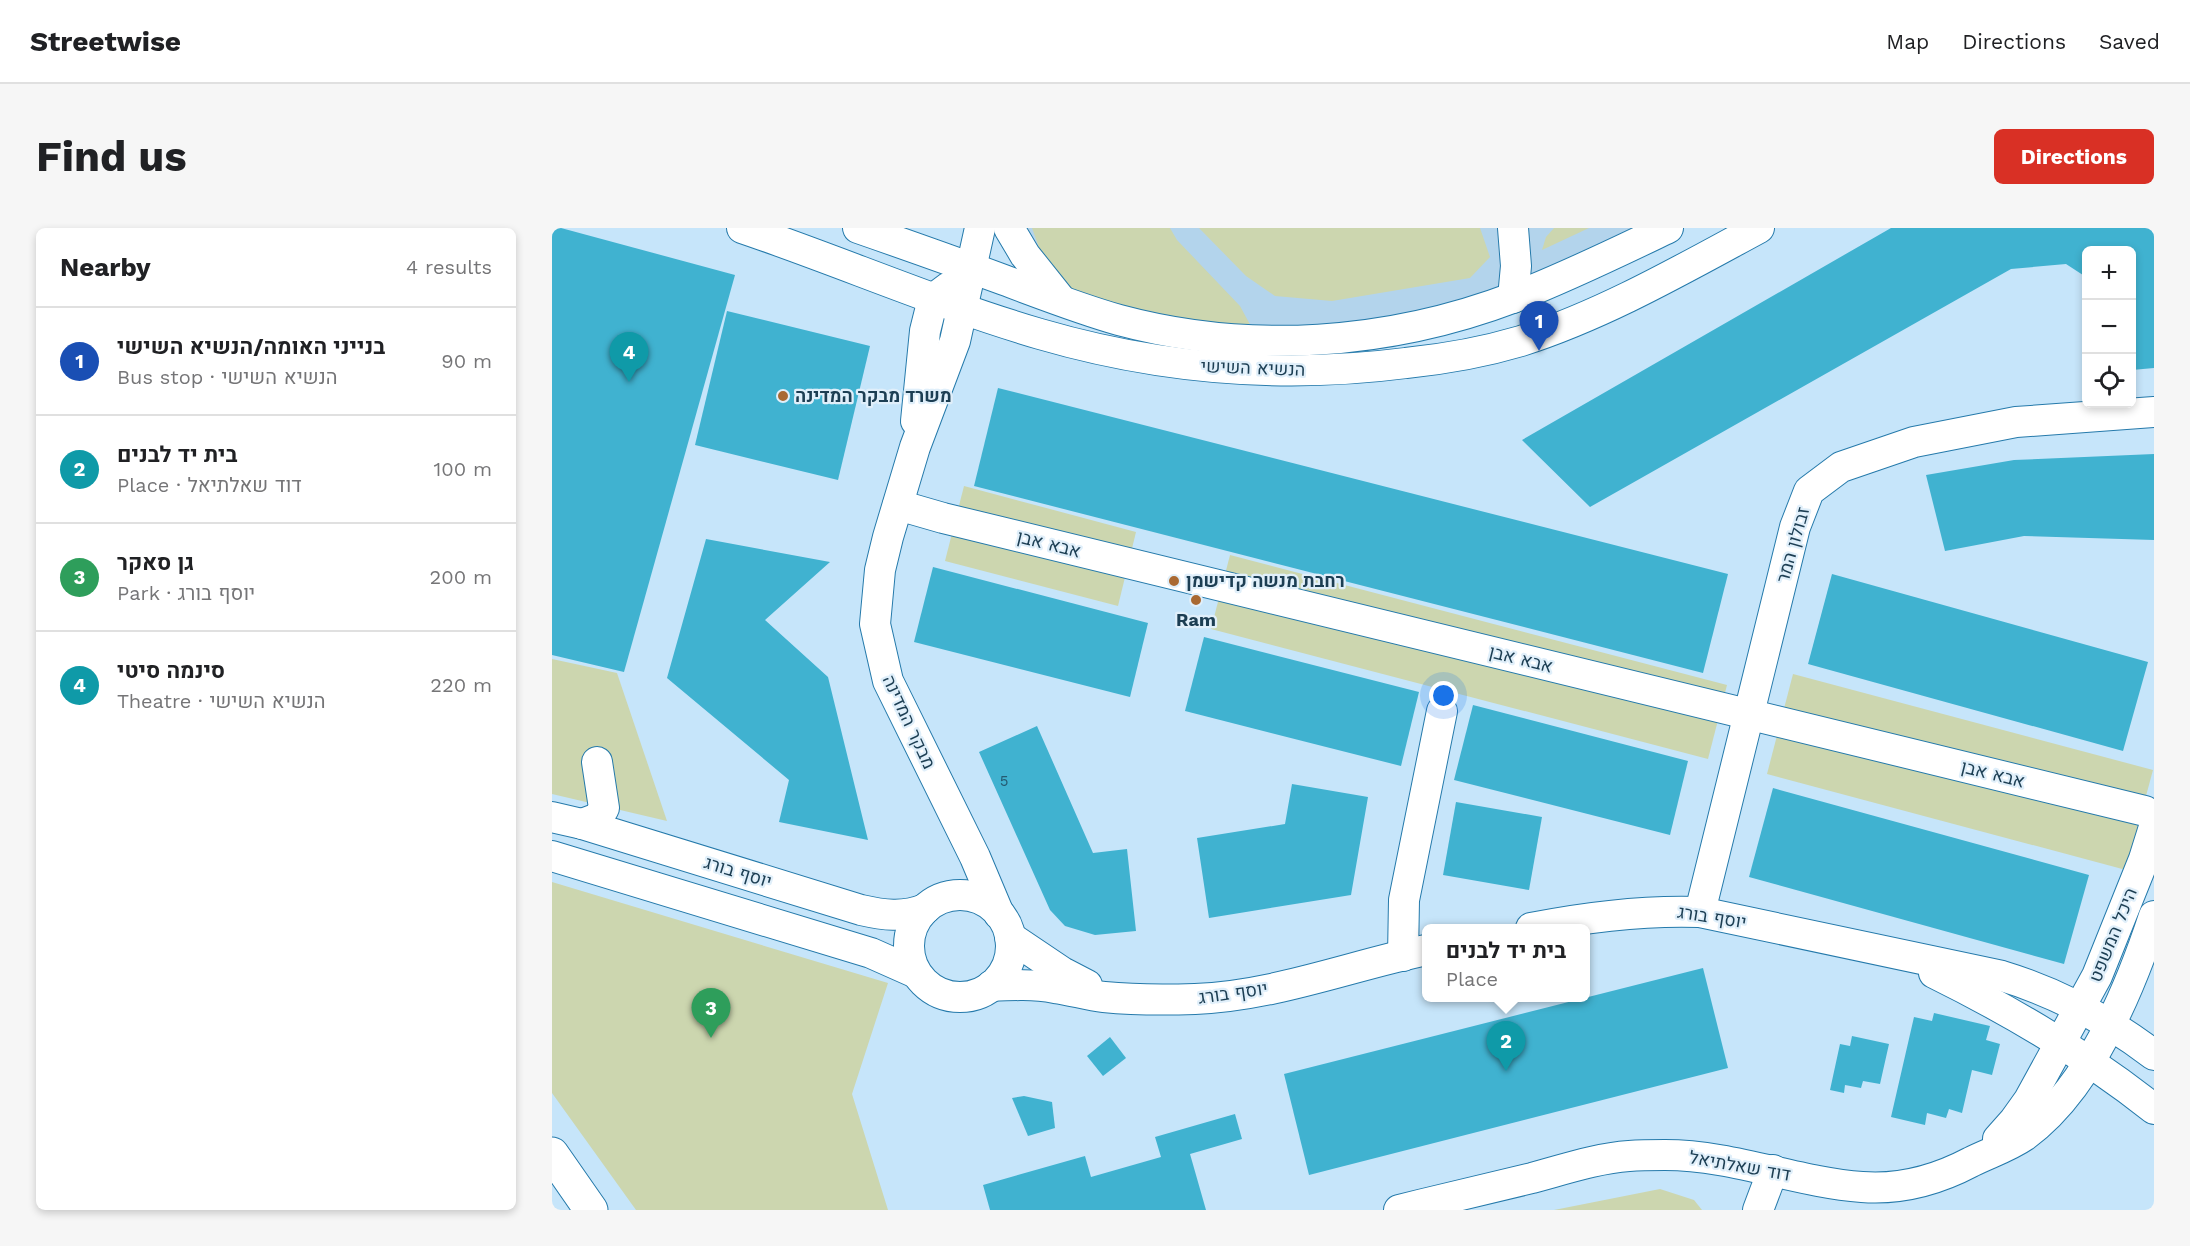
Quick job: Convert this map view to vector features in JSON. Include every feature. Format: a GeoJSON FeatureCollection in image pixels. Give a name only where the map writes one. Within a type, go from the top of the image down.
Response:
{"type":"FeatureCollection","features":[{"type":"Feature","properties":{"kind":"main road"},"geometry":{"type":"LineString","coordinates":[[552,1154],[591,1210]]}},
{"type":"Feature","properties":{"kind":"street","name":"הנשיא השישי"},"geometry":{"type":"LineString","coordinates":[[742,228],[933,299],[1086,346],[1207,368],[1274,371],[1376,367],[1460,356],[1523,340],[1611,304],[1720,241],[1759,228]]}},
{"type":"Feature","properties":{"kind":"street","name":"הנשיא השישי"},"geometry":{"type":"LineString","coordinates":[[858,228],[1118,320],[1228,340],[1261,342],[1351,337],[1449,318],[1513,298],[1668,228]]}},
{"type":"Feature","properties":{"kind":"street","name":"מבקר המדינה"},"geometry":{"type":"LineString","coordinates":[[980,228],[963,309],[943,377],[915,447],[880,570],[875,624],[888,681],[989,887],[1004,925]]}},
{"type":"Feature","properties":{"kind":"street"},"geometry":{"type":"LineString","coordinates":[[1009,228],[1025,255],[1063,302]]}},
{"type":"Feature","properties":{"kind":"street"},"geometry":{"type":"LineString","coordinates":[[1513,228],[1516,266],[1513,298]]}},
{"type":"Feature","properties":{"kind":"street"},"geometry":{"type":"LineString","coordinates":[[933,299],[972,268]]}},
{"type":"Feature","properties":{"kind":"street","name":"מבקר המדינה"},"geometry":{"type":"LineString","coordinates":[[915,447],[921,353],[933,299]]}},
{"type":"Feature","properties":{"kind":"street","name":"זבולון המר"},"geometry":{"type":"LineString","coordinates":[[1700,912],[1795,527],[1809,491],[1841,467],[1914,442],[2016,422],[2154,412]]}},
{"type":"Feature","properties":{"kind":"street","name":"אבא אבן"},"geometry":{"type":"LineString","coordinates":[[898,505],[943,518],[1749,715],[2150,819]]}},
{"type":"Feature","properties":{"kind":"street"},"geometry":{"type":"LineString","coordinates":[[1415,953],[1404,900],[1442,711]]}},
{"type":"Feature","properties":{"kind":"street"},"geometry":{"type":"LineString","coordinates":[[582,824],[598,818],[604,808],[597,762]]}},
{"type":"Feature","properties":{"kind":"street","name":"יוסף בורג"},"geometry":{"type":"LineString","coordinates":[[552,817],[887,916],[915,913],[932,904]]}},
{"type":"Feature","properties":{"kind":"street","name":"מבקר המדינה"},"geometry":{"type":"LineString","coordinates":[[932,904],[951,888],[957,878],[959,846],[955,818]]}},
{"type":"Feature","properties":{"kind":"street","name":"היכל המשפט"},"geometry":{"type":"LineString","coordinates":[[2081,1008],[2118,927],[2150,819]]}},
{"type":"Feature","properties":{"kind":"street"},"geometry":{"type":"LineString","coordinates":[[552,856],[871,953],[916,973]]}},
{"type":"Feature","properties":{"kind":"street"},"geometry":{"type":"LineString","coordinates":[[952,896],[978,898],[989,905],[1004,925],[1010,951],[1007,964],[1001,977],[976,995],[959,997],[942,994],[928,986],[916,973],[910,956],[909,939],[915,923],[932,904],[952,896]]}},
{"type":"Feature","properties":{"kind":"street","name":"יוסף בורג"},"geometry":{"type":"LineString","coordinates":[[1553,924],[1666,911],[1700,912],[2002,976],[2038,988],[2081,1008],[2111,1024],[2154,1055]]}},
{"type":"Feature","properties":{"kind":"street","name":"היכל המשפט"},"geometry":{"type":"LineString","coordinates":[[2089,1061],[2111,1024],[2127,989],[2154,916]]}},
{"type":"Feature","properties":{"kind":"street","name":"יוסף בורג"},"geometry":{"type":"LineString","coordinates":[[1004,925],[1062,972],[1086,985],[1108,993],[1142,999]]}},
{"type":"Feature","properties":{"kind":"street","name":"יוסף בורג"},"geometry":{"type":"LineString","coordinates":[[991,986],[1054,987],[1104,997],[1197,999],[1238,994],[1327,976],[1415,953]]}},
{"type":"Feature","properties":{"kind":"street","name":"יוסף בורג"},"geometry":{"type":"LineString","coordinates":[[1890,954],[1976,994],[2062,1042],[2154,1109]]}},
{"type":"Feature","properties":{"kind":"street","name":"דוד שאלתיאל"},"geometry":{"type":"LineString","coordinates":[[1973,1161],[2014,1121],[2047,1070],[2081,1008]]}},
{"type":"Feature","properties":{"kind":"street","name":"דוד שאלתיאל"},"geometry":{"type":"LineString","coordinates":[[1399,1210],[1627,1156],[1708,1158],[1863,1187],[1893,1187],[1924,1182],[1951,1173],[2006,1147],[2025,1135],[2058,1103],[2089,1061]]}},
{"type":"Feature","properties":{"kind":"street"},"geometry":{"type":"LineString","coordinates":[[1758,1210],[1773,1170]]}},
{"type":"Feature","properties":{"kind":"shaded area"},"geometry":{"type":"Polygon","coordinates":[[[1009,228],[1668,228],[1634,244],[1351,337],[1087,310],[1009,228]]]}},
{"type":"Feature","properties":{"kind":"green space"},"geometry":{"type":"Polygon","coordinates":[[[1032,228],[1170,228],[1177,240],[1240,306],[1253,330],[1104,307],[1072,289],[1042,256],[1032,228]]]}},
{"type":"Feature","properties":{"kind":"green space"},"geometry":{"type":"Polygon","coordinates":[[[1199,228],[1480,228],[1490,257],[1470,278],[1332,301],[1275,296],[1246,276],[1199,228]]]}},
{"type":"Feature","properties":{"kind":"green space"},"geometry":{"type":"Polygon","coordinates":[[[1554,228],[1589,228],[1542,250],[1546,237],[1554,228]]]}},
{"type":"Feature","properties":{"kind":"green space"},"geometry":{"type":"Polygon","coordinates":[[[964,486],[1136,532],[1118,606],[945,561],[964,486]]]}},
{"type":"Feature","properties":{"kind":"green space"},"geometry":{"type":"Polygon","coordinates":[[[1230,555],[1727,685],[1708,759],[1211,629],[1230,555]]]}},
{"type":"Feature","properties":{"kind":"green space"},"geometry":{"type":"Polygon","coordinates":[[[552,659],[617,673],[667,821],[552,794],[552,659]]]}},
{"type":"Feature","properties":{"kind":"green space"},"geometry":{"type":"Polygon","coordinates":[[[1793,674],[2153,770],[2126,870],[1767,774],[1793,674]]]}},
{"type":"Feature","properties":{"kind":"green space"},"geometry":{"type":"Polygon","coordinates":[[[552,882],[888,983],[852,1094],[888,1210],[636,1210],[552,1093],[552,882]]]}},
{"type":"Feature","properties":{"kind":"green space"},"geometry":{"type":"Polygon","coordinates":[[[1660,1189],[1694,1200],[1702,1210],[1554,1210],[1660,1189]]]}},
{"type":"Feature","properties":{"kind":"building"},"geometry":{"type":"Polygon","coordinates":[[[552,228],[561,228],[735,275],[624,672],[552,655],[552,228]]]}},
{"type":"Feature","properties":{"kind":"building"},"geometry":{"type":"Polygon","coordinates":[[[1891,228],[2154,228],[2154,368],[2136,370],[2136,246],[2082,246],[2082,274],[2066,264],[2011,269],[1590,507],[1522,440],[1891,228]]]}},
{"type":"Feature","properties":{"kind":"building","name":"משרד מבקר המדינה"},"geometry":{"type":"Polygon","coordinates":[[[727,311],[870,346],[838,480],[695,445],[727,311]]]}},
{"type":"Feature","properties":{"kind":"building"},"geometry":{"type":"Polygon","coordinates":[[[998,388],[1728,574],[1703,673],[974,486],[998,388]]]}},
{"type":"Feature","properties":{"kind":"building"},"geometry":{"type":"Polygon","coordinates":[[[2154,454],[2154,540],[2024,536],[1945,551],[1926,475],[2014,460],[2154,454]]]}},
{"type":"Feature","properties":{"kind":"building"},"geometry":{"type":"Polygon","coordinates":[[[706,539],[830,562],[765,620],[828,677],[868,840],[779,822],[789,780],[667,678],[706,539]]]}},
{"type":"Feature","properties":{"kind":"building"},"geometry":{"type":"Polygon","coordinates":[[[933,567],[1148,623],[1130,697],[914,642],[933,567]]]}},
{"type":"Feature","properties":{"kind":"building"},"geometry":{"type":"Polygon","coordinates":[[[1832,574],[2148,662],[2123,751],[1808,664],[1832,574]]]}},
{"type":"Feature","properties":{"kind":"building"},"geometry":{"type":"Polygon","coordinates":[[[1204,637],[1419,692],[1401,766],[1185,711],[1204,637]]]}},
{"type":"Feature","properties":{"kind":"building"},"geometry":{"type":"Polygon","coordinates":[[[1473,705],[1688,761],[1670,835],[1454,780],[1473,705]]]}},
{"type":"Feature","properties":{"kind":"building"},"geometry":{"type":"Polygon","coordinates":[[[1037,726],[1093,853],[1127,849],[1136,931],[1095,935],[1065,926],[1050,910],[979,752],[1037,726]]]}},
{"type":"Feature","properties":{"kind":"building"},"geometry":{"type":"Polygon","coordinates":[[[1292,784],[1368,797],[1351,895],[1209,918],[1197,838],[1285,824],[1292,784]]]}},
{"type":"Feature","properties":{"kind":"building"},"geometry":{"type":"Polygon","coordinates":[[[1773,788],[2089,875],[2064,964],[1749,877],[1773,788]]]}},
{"type":"Feature","properties":{"kind":"building"},"geometry":{"type":"Polygon","coordinates":[[[1456,802],[1542,817],[1529,890],[1443,875],[1456,802]]]}},
{"type":"Feature","properties":{"kind":"building"},"geometry":{"type":"Polygon","coordinates":[[[1703,968],[1728,1068],[1309,1175],[1284,1074],[1569,1002],[1590,1002],[1590,997],[1703,968]]]}},
{"type":"Feature","properties":{"kind":"building"},"geometry":{"type":"Polygon","coordinates":[[[1934,1013],[1990,1026],[1986,1040],[2000,1044],[1992,1075],[1972,1070],[1962,1113],[1949,1109],[1946,1118],[1927,1113],[1925,1125],[1891,1117],[1914,1017],[1932,1021],[1934,1013]]]}},
{"type":"Feature","properties":{"kind":"building"},"geometry":{"type":"Polygon","coordinates":[[[1852,1036],[1889,1044],[1880,1084],[1863,1081],[1861,1088],[1845,1085],[1844,1093],[1830,1090],[1840,1044],[1850,1046],[1852,1036]]]}},
{"type":"Feature","properties":{"kind":"building"},"geometry":{"type":"Polygon","coordinates":[[[1110,1037],[1126,1058],[1103,1076],[1087,1056],[1110,1037]]]}},
{"type":"Feature","properties":{"kind":"building"},"geometry":{"type":"Polygon","coordinates":[[[1024,1096],[1052,1102],[1055,1128],[1028,1136],[1012,1098],[1024,1096]]]}},
{"type":"Feature","properties":{"kind":"building"},"geometry":{"type":"Polygon","coordinates":[[[1235,1114],[1242,1139],[1190,1154],[1206,1210],[990,1210],[983,1185],[1085,1156],[1091,1177],[1161,1157],[1155,1137],[1235,1114]]]}},
{"type":"Feature","properties":{"kind":"place","name":"בנייני האומה/הנשיא השישי"},"geometry":{"type":"Point","coordinates":[1539,351]}},
{"type":"Feature","properties":{"kind":"place","name":"סינמה סיטי"},"geometry":{"type":"Point","coordinates":[629,382]}},
{"type":"Feature","properties":{"kind":"place","name":"משרד מבקר המדינה"},"geometry":{"type":"Point","coordinates":[783,396]}},
{"type":"Feature","properties":{"kind":"place","name":"רחבת מנשה קדישמן"},"geometry":{"type":"Point","coordinates":[1174,581]}},
{"type":"Feature","properties":{"kind":"place","name":"Ram"},"geometry":{"type":"Point","coordinates":[1196,600]}},
{"type":"Feature","properties":{"kind":"place","name":"גן סאקר"},"geometry":{"type":"Point","coordinates":[711,1038]}},
{"type":"Feature","properties":{"kind":"place","name":"בית יד לבנים"},"geometry":{"type":"Point","coordinates":[1506,1071]}}]}
